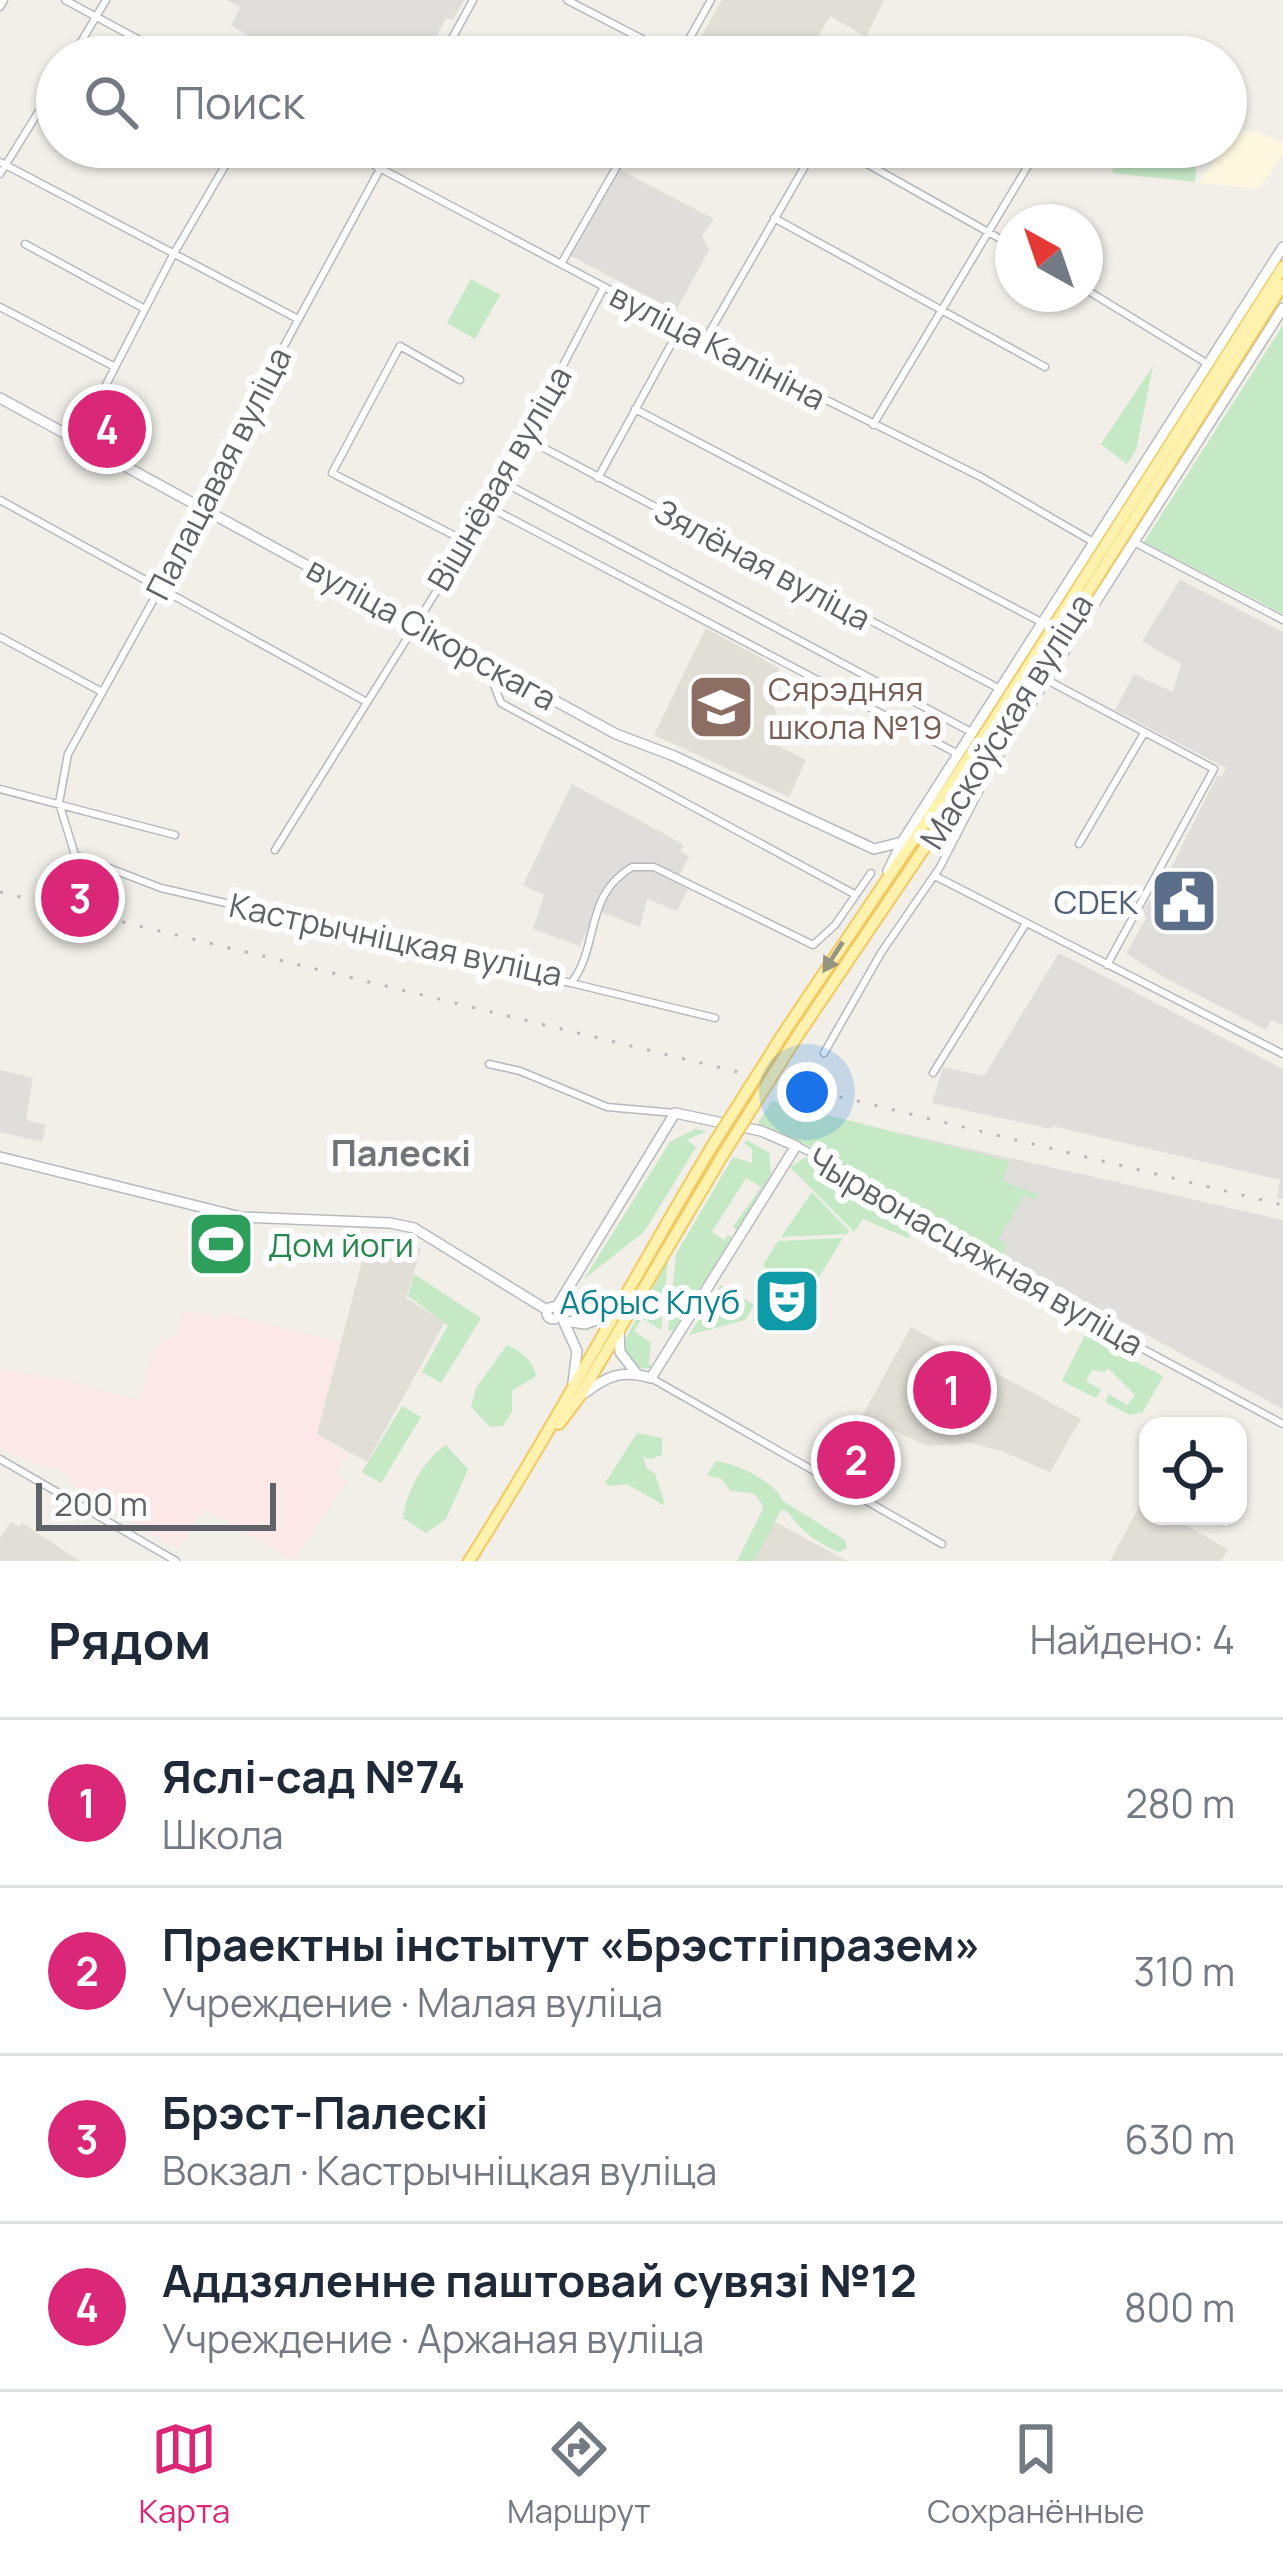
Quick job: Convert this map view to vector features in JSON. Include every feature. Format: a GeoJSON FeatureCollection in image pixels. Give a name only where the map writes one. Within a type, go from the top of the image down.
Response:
{"type":"FeatureCollection","features":[{"type":"Feature","properties":{"kind":"main road","name":"Маскоўская вуліца"},"geometry":{"type":"LineString","coordinates":[[790,1036],[944,819],[988,733],[1283,267]]}},
{"type":"Feature","properties":{"kind":"main road","name":"Маскоўская вуліца"},"geometry":{"type":"LineString","coordinates":[[717,1150],[884,880],[988,733],[1283,285]]}},
{"type":"Feature","properties":{"kind":"main road"},"geometry":{"type":"LineString","coordinates":[[944,819],[994,761]]}},
{"type":"Feature","properties":{"kind":"main road"},"geometry":{"type":"LineString","coordinates":[[576,1393],[612,1314],[717,1150]]}},
{"type":"Feature","properties":{"kind":"main road"},"geometry":{"type":"LineString","coordinates":[[469,1561],[620,1330],[717,1150]]}},
{"type":"Feature","properties":{"kind":"street"},"geometry":{"type":"LineString","coordinates":[[65,0],[132,36]]}},
{"type":"Feature","properties":{"kind":"street"},"geometry":{"type":"LineString","coordinates":[[85,36],[106,0]]}},
{"type":"Feature","properties":{"kind":"street"},"geometry":{"type":"LineString","coordinates":[[453,36],[473,0]]}},
{"type":"Feature","properties":{"kind":"street"},"geometry":{"type":"LineString","coordinates":[[567,0],[637,36]]}},
{"type":"Feature","properties":{"kind":"street"},"geometry":{"type":"LineString","coordinates":[[690,36],[711,0]]}},
{"type":"Feature","properties":{"kind":"street"},"geometry":{"type":"LineString","coordinates":[[36,114],[2,167],[298,319]]}},
{"type":"Feature","properties":{"kind":"street"},"geometry":{"type":"LineString","coordinates":[[77,441],[224,168]]}},
{"type":"Feature","properties":{"kind":"street","name":"вуліца Калініна"},"geometry":{"type":"LineString","coordinates":[[381,168],[705,340],[980,477],[1095,543]]}},
{"type":"Feature","properties":{"kind":"street","name":"Палацавая вуліца"},"geometry":{"type":"LineString","coordinates":[[59,803],[68,754],[381,168]]}},
{"type":"Feature","properties":{"kind":"street"},"geometry":{"type":"LineString","coordinates":[[561,265],[616,168]]}},
{"type":"Feature","properties":{"kind":"street"},"geometry":{"type":"LineString","coordinates":[[705,340],[803,168]]}},
{"type":"Feature","properties":{"kind":"street"},"geometry":{"type":"LineString","coordinates":[[875,168],[995,235]]}},
{"type":"Feature","properties":{"kind":"street"},"geometry":{"type":"LineString","coordinates":[[872,425],[1027,168]]}},
{"type":"Feature","properties":{"kind":"street"},"geometry":{"type":"LineString","coordinates":[[774,218],[1045,367]]}},
{"type":"Feature","properties":{"kind":"street"},"geometry":{"type":"LineString","coordinates":[[26,244],[145,309]]}},
{"type":"Feature","properties":{"kind":"street","name":"Маскоўская вуліца"},"geometry":{"type":"LineString","coordinates":[[824,1053],[975,806],[994,761],[988,733],[1000,690],[1283,247]]}},
{"type":"Feature","properties":{"kind":"street","name":"Вішнёвая вуліца"},"geometry":{"type":"LineString","coordinates":[[275,850],[489,507],[604,287]]}},
{"type":"Feature","properties":{"kind":"street"},"geometry":{"type":"LineString","coordinates":[[1103,301],[1208,364]]}},
{"type":"Feature","properties":{"kind":"street"},"geometry":{"type":"LineString","coordinates":[[0,307],[115,367]]}},
{"type":"Feature","properties":{"kind":"street","name":"Маскоўская вуліца"},"geometry":{"type":"LineString","coordinates":[[884,880],[902,842],[958,754],[1047,680],[1283,308]]}},
{"type":"Feature","properties":{"kind":"street"},"geometry":{"type":"LineString","coordinates":[[598,478],[680,327]]}},
{"type":"Feature","properties":{"kind":"street"},"geometry":{"type":"LineString","coordinates":[[460,380],[400,346],[332,473],[467,542]]}},
{"type":"Feature","properties":{"kind":"street","name":"вуліца Сікорскага"},"geometry":{"type":"LineString","coordinates":[[0,398],[200,502],[616,734],[874,849]]}},
{"type":"Feature","properties":{"kind":"street"},"geometry":{"type":"LineString","coordinates":[[635,409],[1044,623]]}},
{"type":"Feature","properties":{"kind":"street","name":"Зялёная вуліца"},"geometry":{"type":"LineString","coordinates":[[525,439],[1000,690]]}},
{"type":"Feature","properties":{"kind":"street"},"geometry":{"type":"LineString","coordinates":[[502,482],[988,733]]}},
{"type":"Feature","properties":{"kind":"street"},"geometry":{"type":"LineString","coordinates":[[0,500],[365,701]]}},
{"type":"Feature","properties":{"kind":"street"},"geometry":{"type":"LineString","coordinates":[[489,507],[958,754]]}},
{"type":"Feature","properties":{"kind":"street"},"geometry":{"type":"LineString","coordinates":[[1134,542],[1283,620]]}},
{"type":"Feature","properties":{"kind":"street"},"geometry":{"type":"LineString","coordinates":[[0,637],[102,692]]}},
{"type":"Feature","properties":{"kind":"street"},"geometry":{"type":"LineString","coordinates":[[495,668],[492,680],[501,703],[856,895]]}},
{"type":"Feature","properties":{"kind":"street"},"geometry":{"type":"LineString","coordinates":[[1047,680],[1214,770],[1107,965]]}},
{"type":"Feature","properties":{"kind":"street"},"geometry":{"type":"LineString","coordinates":[[1079,844],[1145,733]]}},
{"type":"Feature","properties":{"kind":"street"},"geometry":{"type":"LineString","coordinates":[[0,789],[175,836]]}},
{"type":"Feature","properties":{"kind":"street","name":"Кастрычніцкая вуліца"},"geometry":{"type":"LineString","coordinates":[[59,803],[75,855],[148,884],[571,983],[604,894],[617,878],[641,865],[654,867],[807,944],[824,939],[871,873]]}},
{"type":"Feature","properties":{"kind":"street"},"geometry":{"type":"LineString","coordinates":[[884,880],[874,849],[902,842]]}},
{"type":"Feature","properties":{"kind":"street"},"geometry":{"type":"LineString","coordinates":[[935,876],[1283,1054]]}},
{"type":"Feature","properties":{"kind":"street"},"geometry":{"type":"LineString","coordinates":[[933,1073],[1025,925]]}},
{"type":"Feature","properties":{"kind":"street"},"geometry":{"type":"LineString","coordinates":[[571,983],[716,1018]]}},
{"type":"Feature","properties":{"kind":"street"},"geometry":{"type":"LineString","coordinates":[[489,1064],[520,1071],[607,1107],[675,1113],[760,1131],[796,1146],[651,1378]]}},
{"type":"Feature","properties":{"kind":"street"},"geometry":{"type":"LineString","coordinates":[[556,1314],[675,1113]]}},
{"type":"Feature","properties":{"kind":"street","name":"Чырвонасцяжная вуліца"},"geometry":{"type":"LineString","coordinates":[[796,1146],[861,1177],[999,1272],[1283,1424]]}},
{"type":"Feature","properties":{"kind":"street"},"geometry":{"type":"LineString","coordinates":[[0,1156],[241,1216],[414,1228],[556,1314],[585,1324],[612,1314]]}},
{"type":"Feature","properties":{"kind":"street"},"geometry":{"type":"LineString","coordinates":[[556,1314],[577,1352],[576,1393],[607,1377],[636,1373],[651,1378],[942,1544]]}},
{"type":"Feature","properties":{"kind":"street"},"geometry":{"type":"LineString","coordinates":[[620,1330],[620,1352],[636,1373]]}},
{"type":"Feature","properties":{"kind":"street"},"geometry":{"type":"LineString","coordinates":[[0,1459],[176,1561]]}},
{"type":"Feature","properties":{"kind":"shaded area"},"geometry":{"type":"Polygon","coordinates":[[[227,0],[464,0],[437,36],[248,36],[231,26],[240,7],[227,0]]]}},
{"type":"Feature","properties":{"kind":"shaded area"},"geometry":{"type":"Polygon","coordinates":[[[722,0],[884,0],[866,36],[830,16],[818,36],[701,36],[722,0]]]}},
{"type":"Feature","properties":{"kind":"shaded area"},"geometry":{"type":"Polygon","coordinates":[[[1247,131],[1283,143],[1283,154],[1259,189],[1199,183],[1210,168],[1247,168],[1247,131]]]}},
{"type":"Feature","properties":{"kind":"shaded area"},"geometry":{"type":"Polygon","coordinates":[[[620,170],[714,219],[702,236],[709,250],[676,311],[571,256],[620,170]]]}},
{"type":"Feature","properties":{"kind":"shaded area"},"geometry":{"type":"Polygon","coordinates":[[[1180,580],[1283,632],[1283,1025],[1271,1020],[1266,1030],[1126,953],[1147,917],[1142,913],[1156,898],[1217,776],[1226,768],[1115,710],[1134,674],[1173,692],[1181,664],[1142,641],[1180,580]]]}},
{"type":"Feature","properties":{"kind":"shaded area","name":"Сярэдняя школа №19"},"geometry":{"type":"Polygon","coordinates":[[[706,628],[779,668],[772,694],[777,720],[770,742],[806,760],[789,797],[654,735],[706,628]]]}},
{"type":"Feature","properties":{"kind":"shaded area"},"geometry":{"type":"Polygon","coordinates":[[[572,784],[683,844],[681,851],[689,856],[676,883],[688,889],[677,911],[647,899],[640,927],[595,910],[580,946],[533,929],[544,895],[523,885],[572,784]]]}},
{"type":"Feature","properties":{"kind":"shaded area"},"geometry":{"type":"Polygon","coordinates":[[[1059,953],[1283,1069],[1283,1199],[1277,1198],[1280,1180],[1053,1126],[932,1103],[943,1067],[984,1076],[1059,953]]]}},
{"type":"Feature","properties":{"kind":"shaded area"},"geometry":{"type":"Polygon","coordinates":[[[0,1070],[33,1078],[26,1120],[46,1125],[42,1142],[0,1132],[0,1070]]]}},
{"type":"Feature","properties":{"kind":"shaded area"},"geometry":{"type":"Polygon","coordinates":[[[896,1132],[1283,1220],[1283,1409],[970,1239],[896,1132]]]}},
{"type":"Feature","properties":{"kind":"shaded area"},"geometry":{"type":"Polygon","coordinates":[[[368,1239],[421,1248],[406,1298],[445,1322],[367,1462],[317,1434],[368,1239]]]}},
{"type":"Feature","properties":{"kind":"shaded area"},"geometry":{"type":"Polygon","coordinates":[[[184,1311],[224,1314],[339,1342],[317,1434],[348,1454],[336,1473],[347,1482],[294,1560],[205,1509],[177,1549],[70,1483],[72,1478],[54,1466],[50,1470],[0,1448],[0,1369],[140,1400],[155,1348],[177,1335],[184,1311]]]}},
{"type":"Feature","properties":{"kind":"shaded area"},"geometry":{"type":"Polygon","coordinates":[[[911,1327],[1081,1419],[1050,1472],[971,1443],[927,1446],[862,1416],[911,1327]]]}},
{"type":"Feature","properties":{"kind":"shaded area"},"geometry":{"type":"Polygon","coordinates":[[[1139,1507],[1139,1525],[1185,1525],[1228,1549],[1221,1561],[1110,1561],[1139,1507]]]}},
{"type":"Feature","properties":{"kind":"shaded area"},"geometry":{"type":"Polygon","coordinates":[[[772,1520],[847,1561],[750,1561],[772,1520]]]}},
{"type":"Feature","properties":{"kind":"shaded area"},"geometry":{"type":"Polygon","coordinates":[[[11,1522],[19,1527],[22,1523],[80,1561],[0,1561],[0,1538],[11,1522]]]}},
{"type":"Feature","properties":{"kind":"green space"},"geometry":{"type":"Polygon","coordinates":[[[1114,168],[1196,168],[1195,182],[1112,173],[1114,168]]]}},
{"type":"Feature","properties":{"kind":"green space"},"geometry":{"type":"Polygon","coordinates":[[[471,279],[500,295],[475,339],[447,323],[471,279]]]}},
{"type":"Feature","properties":{"kind":"green space"},"geometry":{"type":"Polygon","coordinates":[[[1283,325],[1283,614],[1144,542],[1283,325]]]}},
{"type":"Feature","properties":{"kind":"green space"},"geometry":{"type":"Polygon","coordinates":[[[1153,366],[1136,450],[1127,464],[1101,444],[1153,366]]]}},
{"type":"Feature","properties":{"kind":"green space"},"geometry":{"type":"Polygon","coordinates":[[[772,1101],[1009,1161],[1003,1181],[1039,1195],[1035,1200],[1024,1195],[999,1238],[1007,1247],[998,1262],[990,1262],[858,1170],[756,1126],[772,1101]]]}},
{"type":"Feature","properties":{"kind":"green space"},"geometry":{"type":"Polygon","coordinates":[[[695,1129],[706,1131],[687,1140],[696,1147],[644,1232],[584,1279],[670,1142],[695,1129]]]}},
{"type":"Feature","properties":{"kind":"green space"},"geometry":{"type":"Polygon","coordinates":[[[747,1140],[769,1153],[771,1174],[737,1230],[733,1227],[761,1187],[746,1178],[712,1232],[724,1240],[732,1237],[673,1331],[668,1330],[676,1254],[733,1157],[752,1163],[747,1140]]]}},
{"type":"Feature","properties":{"kind":"green space"},"geometry":{"type":"Polygon","coordinates":[[[806,1157],[877,1193],[917,1222],[918,1232],[907,1238],[863,1219],[854,1232],[790,1167],[806,1157]]]}},
{"type":"Feature","properties":{"kind":"green space"},"geometry":{"type":"Polygon","coordinates":[[[812,1192],[849,1231],[847,1234],[781,1237],[812,1192]]]}},
{"type":"Feature","properties":{"kind":"green space"},"geometry":{"type":"Polygon","coordinates":[[[843,1238],[814,1285],[777,1282],[763,1265],[778,1241],[843,1238]]]}},
{"type":"Feature","properties":{"kind":"green space"},"geometry":{"type":"Polygon","coordinates":[[[668,1260],[661,1330],[642,1318],[634,1331],[651,1343],[649,1364],[653,1367],[641,1368],[628,1359],[624,1342],[668,1260]]]}},
{"type":"Feature","properties":{"kind":"green space"},"geometry":{"type":"Polygon","coordinates":[[[414,1274],[481,1318],[441,1383],[422,1372],[448,1325],[408,1296],[414,1274]]]}},
{"type":"Feature","properties":{"kind":"green space"},"geometry":{"type":"Polygon","coordinates":[[[721,1285],[754,1305],[745,1320],[689,1335],[721,1285]]]}},
{"type":"Feature","properties":{"kind":"green space"},"geometry":{"type":"Polygon","coordinates":[[[1085,1335],[1163,1376],[1143,1412],[1130,1415],[1105,1402],[1109,1394],[1127,1405],[1135,1395],[1108,1368],[1092,1370],[1086,1381],[1101,1390],[1096,1398],[1062,1381],[1085,1335]]]}},
{"type":"Feature","properties":{"kind":"green space"},"geometry":{"type":"Polygon","coordinates":[[[507,1345],[526,1357],[536,1376],[512,1391],[512,1412],[503,1426],[490,1427],[471,1407],[476,1388],[507,1345]]]}},
{"type":"Feature","properties":{"kind":"green space"},"geometry":{"type":"Polygon","coordinates":[[[402,1406],[421,1417],[381,1483],[362,1472],[402,1406]]]}},
{"type":"Feature","properties":{"kind":"green space"},"geometry":{"type":"Polygon","coordinates":[[[637,1433],[662,1438],[662,1455],[643,1457],[647,1469],[655,1473],[665,1506],[627,1484],[605,1483],[637,1433]]]}},
{"type":"Feature","properties":{"kind":"green space"},"geometry":{"type":"Polygon","coordinates":[[[446,1445],[468,1469],[446,1519],[426,1533],[403,1518],[405,1508],[424,1467],[446,1445]]]}},
{"type":"Feature","properties":{"kind":"green space"},"geometry":{"type":"Polygon","coordinates":[[[716,1461],[764,1480],[783,1501],[845,1540],[847,1548],[839,1552],[824,1545],[781,1510],[754,1561],[737,1561],[763,1509],[755,1495],[730,1491],[722,1479],[707,1475],[716,1461]]]}},
{"type":"Feature","properties":{"kind":"railway"},"geometry":{"type":"LineString","coordinates":[[0,892],[1283,1205]]}},
{"type":"Feature","properties":{"kind":"place","name":"Аддзяленне паштовай сувязі №12"},"geometry":{"type":"Point","coordinates":[107,429]}},
{"type":"Feature","properties":{"kind":"place","name":"Сярэдняя школа №19"},"geometry":{"type":"Point","coordinates":[721,707]}},
{"type":"Feature","properties":{"kind":"place","name":"Брэст-Палескі"},"geometry":{"type":"Point","coordinates":[80,898]}},
{"type":"Feature","properties":{"kind":"place","name":"CDEK"},"geometry":{"type":"Point","coordinates":[1184,901]}},
{"type":"Feature","properties":{"kind":"place","name":"Дом йоги"},"geometry":{"type":"Point","coordinates":[221,1244]}},
{"type":"Feature","properties":{"kind":"place","name":"Абрыс Клуб"},"geometry":{"type":"Point","coordinates":[787,1301]}},
{"type":"Feature","properties":{"kind":"place","name":"Яслі-сад №74"},"geometry":{"type":"Point","coordinates":[952,1390]}},
{"type":"Feature","properties":{"kind":"place","name":"Праектны інстытут «Брэстгіпразем»"},"geometry":{"type":"Point","coordinates":[856,1460]}},
{"type":"Feature","properties":{"kind":"district","name":"Палескі"},"geometry":{"type":"Point","coordinates":[401,1152]}}]}
